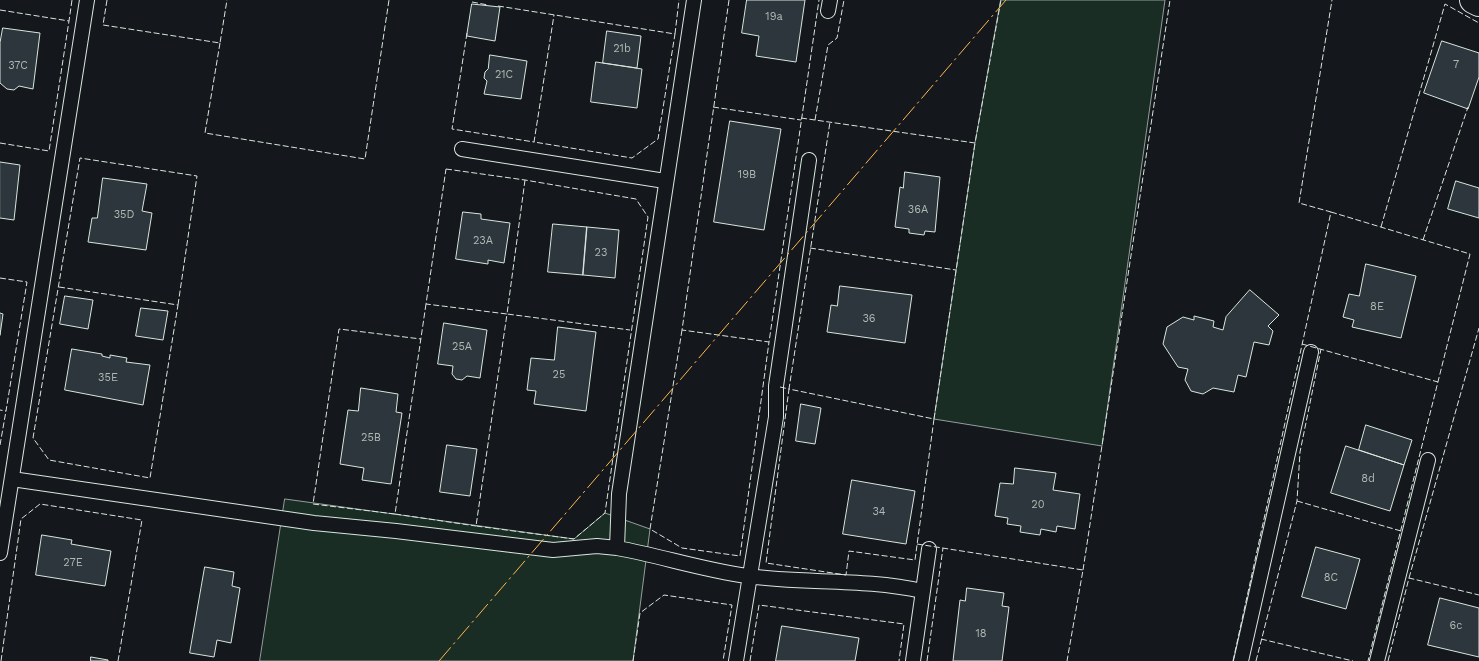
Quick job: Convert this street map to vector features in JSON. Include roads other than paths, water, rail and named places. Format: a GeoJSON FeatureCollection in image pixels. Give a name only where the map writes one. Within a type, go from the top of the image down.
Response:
{"type":"FeatureCollection","features":[{"type":"Feature","properties":{"kind":"street"},"geometry":{"type":"LineString","coordinates":[[1473,0],[1479,3]]}},
{"type":"Feature","properties":{"kind":"lane"},"geometry":{"type":"LineString","coordinates":[[0,553],[87,0]]}},
{"type":"Feature","properties":{"kind":"lane"},"geometry":{"type":"LineString","coordinates":[[617,548],[619,494],[665,181],[694,0]]}},
{"type":"Feature","properties":{"kind":"lane"},"geometry":{"type":"LineString","coordinates":[[462,149],[665,181]]}},
{"type":"Feature","properties":{"kind":"lane"},"geometry":{"type":"LineString","coordinates":[[736,661],[748,576],[776,417],[776,386],[809,160]]}},
{"type":"Feature","properties":{"kind":"lane"},"geometry":{"type":"LineString","coordinates":[[1241,661],[1311,352]]}},
{"type":"Feature","properties":{"kind":"lane"},"geometry":{"type":"LineString","coordinates":[[1377,661],[1428,460]]}},
{"type":"Feature","properties":{"kind":"lane"},"geometry":{"type":"LineString","coordinates":[[12,479],[314,523],[553,550],[597,546],[617,548],[652,554],[690,566],[748,576],[849,581],[922,591]]}},
{"type":"Feature","properties":{"kind":"lane"},"geometry":{"type":"LineString","coordinates":[[913,661],[929,549]]}}]}
